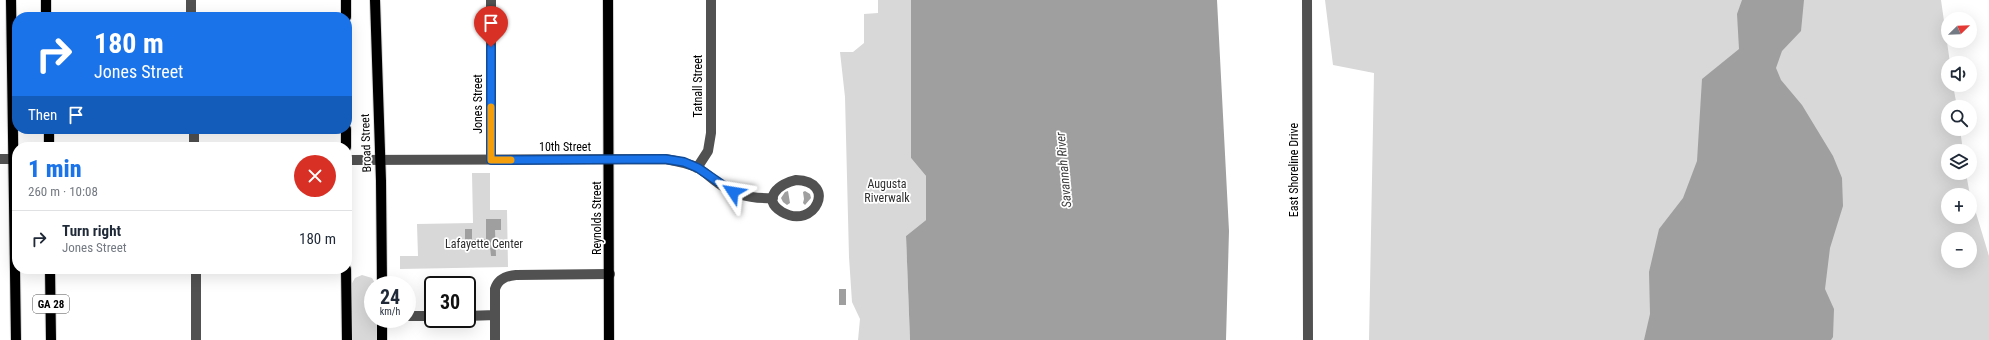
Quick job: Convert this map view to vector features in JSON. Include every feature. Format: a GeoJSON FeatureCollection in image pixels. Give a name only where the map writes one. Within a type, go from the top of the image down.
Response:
{"type":"FeatureCollection","features":[{"type":"Feature","properties":{"kind":"main road","name":"GA 28"},"geometry":{"type":"LineString","coordinates":[[11,0],[12,40]]}},
{"type":"Feature","properties":{"kind":"main road"},"geometry":{"type":"LineString","coordinates":[[46,0],[46,12]]}},
{"type":"Feature","properties":{"kind":"main road"},"geometry":{"type":"LineString","coordinates":[[346,0],[346,12]]}},
{"type":"Feature","properties":{"kind":"main road","name":"Broad Street"},"geometry":{"type":"LineString","coordinates":[[375,0],[382,276]]}},
{"type":"Feature","properties":{"kind":"main road","name":"Reynolds Street"},"geometry":{"type":"LineString","coordinates":[[608,0],[609,340]]}},
{"type":"Feature","properties":{"kind":"main road","name":"GA 28"},"geometry":{"type":"LineString","coordinates":[[16,274],[16,340]]}},
{"type":"Feature","properties":{"kind":"main road","name":"GA 28"},"geometry":{"type":"LineString","coordinates":[[50,274],[51,340]]}},
{"type":"Feature","properties":{"kind":"main road"},"geometry":{"type":"LineString","coordinates":[[346,274],[347,340]]}},
{"type":"Feature","properties":{"kind":"main road"},"geometry":{"type":"LineString","coordinates":[[382,328],[382,340]]}},
{"type":"Feature","properties":{"kind":"street"},"geometry":{"type":"LineString","coordinates":[[191,0],[192,12]]}},
{"type":"Feature","properties":{"kind":"street","name":"Jones Street"},"geometry":{"type":"LineString","coordinates":[[491,0],[491,160]]}},
{"type":"Feature","properties":{"kind":"street","name":"Tatnall Street"},"geometry":{"type":"LineString","coordinates":[[698,168],[708,151],[711,133],[711,0]]}},
{"type":"Feature","properties":{"kind":"street","name":"East Shoreline Drive"},"geometry":{"type":"LineString","coordinates":[[1307,0],[1308,340]]}},
{"type":"Feature","properties":{"kind":"street"},"geometry":{"type":"LineString","coordinates":[[0,159],[12,160]]}},
{"type":"Feature","properties":{"kind":"street","name":"10th Street"},"geometry":{"type":"LineString","coordinates":[[352,160],[665,159],[684,162],[698,168],[733,192],[750,198],[773,198]]}},
{"type":"Feature","properties":{"kind":"street"},"geometry":{"type":"LineString","coordinates":[[796,180],[812,184],[817,190],[820,198],[817,205],[811,212],[796,216],[778,209],[773,198],[778,187],[784,183],[796,180]]}},
{"type":"Feature","properties":{"kind":"street"},"geometry":{"type":"LineString","coordinates":[[196,274],[196,340]]}},
{"type":"Feature","properties":{"kind":"street"},"geometry":{"type":"LineString","coordinates":[[495,340],[495,289],[499,281],[503,278],[516,275],[610,274]]}},
{"type":"Feature","properties":{"kind":"street"},"geometry":{"type":"LineString","coordinates":[[476,316],[495,315]]}},
{"type":"Feature","properties":{"kind":"green space","name":"Augusta Riverwalk"},"geometry":{"type":"Polygon","coordinates":[[[878,0],[911,0],[911,158],[926,176],[926,220],[906,236],[910,340],[858,340],[860,319],[852,302],[849,257],[845,97],[840,52],[853,52],[864,43],[864,14],[878,13],[878,0]]]}},
{"type":"Feature","properties":{"kind":"green space"},"geometry":{"type":"Polygon","coordinates":[[[1325,0],[1941,0],[1943,12],[1941,12],[1941,48],[1948,48],[1949,56],[1941,56],[1941,92],[1954,92],[1956,100],[1941,100],[1941,136],[1961,136],[1962,144],[1941,144],[1941,180],[1967,180],[1969,188],[1941,188],[1941,224],[1977,224],[1977,216],[1989,256],[1989,340],[1369,340],[1374,73],[1333,65],[1325,0]]]}},
{"type":"Feature","properties":{"kind":"green space","name":"Lafayette Center"},"geometry":{"type":"Polygon","coordinates":[[[472,173],[490,173],[490,210],[507,210],[508,267],[400,269],[400,256],[418,256],[417,224],[473,223],[472,173]]]}},
{"type":"Feature","properties":{"kind":"green space"},"geometry":{"type":"Polygon","coordinates":[[[362,275],[365,276],[364,276],[364,328],[376,328],[376,340],[352,340],[351,285],[355,278],[362,275]]]}},
{"type":"Feature","properties":{"kind":"water","name":"Savannah River"},"geometry":{"type":"Polygon","coordinates":[[[911,0],[1217,0],[1229,231],[1226,340],[910,340],[906,236],[926,220],[926,176],[911,158],[911,0]]]}},
{"type":"Feature","properties":{"kind":"water"},"geometry":{"type":"Polygon","coordinates":[[[1742,0],[1804,0],[1801,31],[1782,51],[1776,68],[1781,80],[1802,105],[1833,156],[1842,178],[1843,206],[1830,248],[1825,289],[1834,309],[1833,337],[1831,340],[1644,340],[1650,314],[1649,272],[1659,229],[1683,198],[1697,161],[1702,79],[1739,49],[1737,14],[1742,0]]]}},
{"type":"Feature","properties":{"kind":"water"},"geometry":{"type":"Polygon","coordinates":[[[788,191],[790,203],[787,205],[781,198],[785,192],[788,191]]]}},
{"type":"Feature","properties":{"kind":"water"},"geometry":{"type":"Polygon","coordinates":[[[805,191],[810,194],[811,198],[805,205],[803,203],[803,192],[805,191]]]}},
{"type":"Feature","properties":{"kind":"water"},"geometry":{"type":"Polygon","coordinates":[[[486,219],[501,219],[501,230],[495,230],[496,256],[491,256],[490,247],[465,247],[465,229],[472,229],[472,239],[486,239],[486,219]]]}},
{"type":"Feature","properties":{"kind":"water"},"geometry":{"type":"Polygon","coordinates":[[[839,289],[846,289],[846,305],[839,305],[839,289]]]}},
{"type":"Feature","properties":{"kind":"slow traffic"},"geometry":{"type":"LineString","coordinates":[[491,107],[491,160],[511,160]]}},
{"type":"Feature","properties":{"kind":"route"},"geometry":{"type":"LineString","coordinates":[[491,47],[491,160],[665,159],[684,162],[698,168],[733,192]]}}]}
